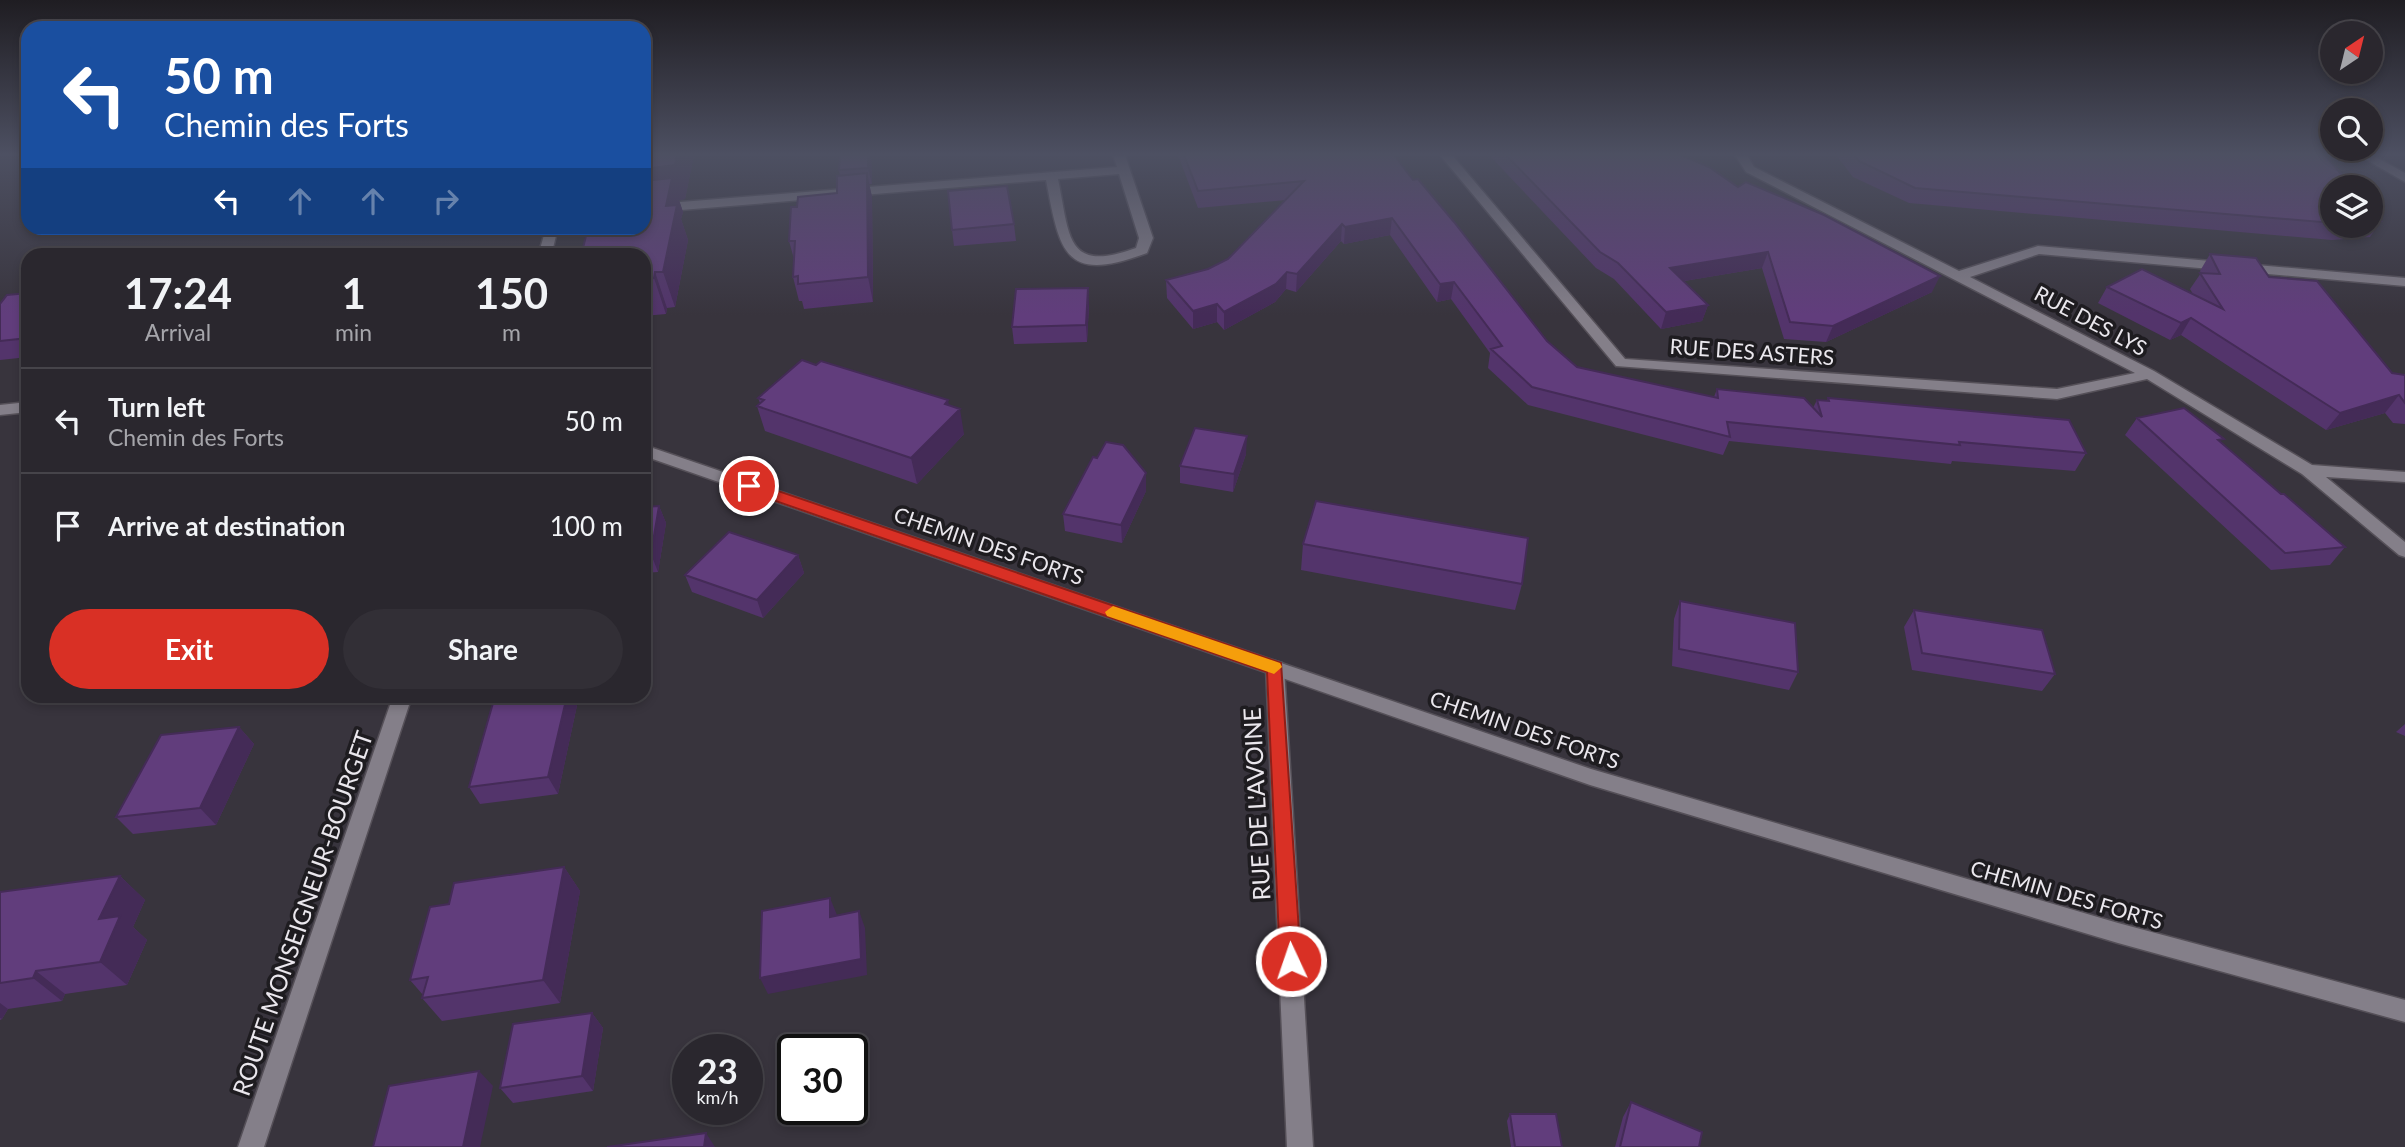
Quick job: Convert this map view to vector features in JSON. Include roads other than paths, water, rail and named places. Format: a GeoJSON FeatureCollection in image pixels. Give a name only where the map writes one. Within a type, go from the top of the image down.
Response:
{"type":"FeatureCollection","features":[{"type":"Feature","properties":{"kind":"street"},"geometry":{"type":"LineString","coordinates":[[1058,209],[1066,244],[1074,255],[1086,262],[1105,263],[1142,250],[1146,238],[1136,209]]}},
{"type":"Feature","properties":{"kind":"street","name":"RUE DES ASTERS"},"geometry":{"type":"LineString","coordinates":[[1492,209],[1621,363],[2057,394],[2149,374]]}},
{"type":"Feature","properties":{"kind":"street","name":"RUE DES LYS"},"geometry":{"type":"LineString","coordinates":[[1829,209],[2149,374],[2308,470],[2405,551]]}},
{"type":"Feature","properties":{"kind":"street"},"geometry":{"type":"LineString","coordinates":[[1961,275],[2038,250],[2405,282]]}},
{"type":"Feature","properties":{"kind":"street"},"geometry":{"type":"LineString","coordinates":[[0,410],[21,408]]}},
{"type":"Feature","properties":{"kind":"street","name":"CHEMIN DES FORTS"},"geometry":{"type":"LineString","coordinates":[[651,452],[1590,777],[2119,933],[2405,1011]]}},
{"type":"Feature","properties":{"kind":"street"},"geometry":{"type":"LineString","coordinates":[[2308,470],[2405,477]]}},
{"type":"Feature","properties":{"kind":"street","name":"RUE DE L'AVOINE"},"geometry":{"type":"LineString","coordinates":[[1275,668],[1300,1147]]}},
{"type":"Feature","properties":{"kind":"street","name":"ROUTE MONSEIGNEUR-BOURGET"},"geometry":{"type":"LineString","coordinates":[[251,1147],[401,703]]}}]}
